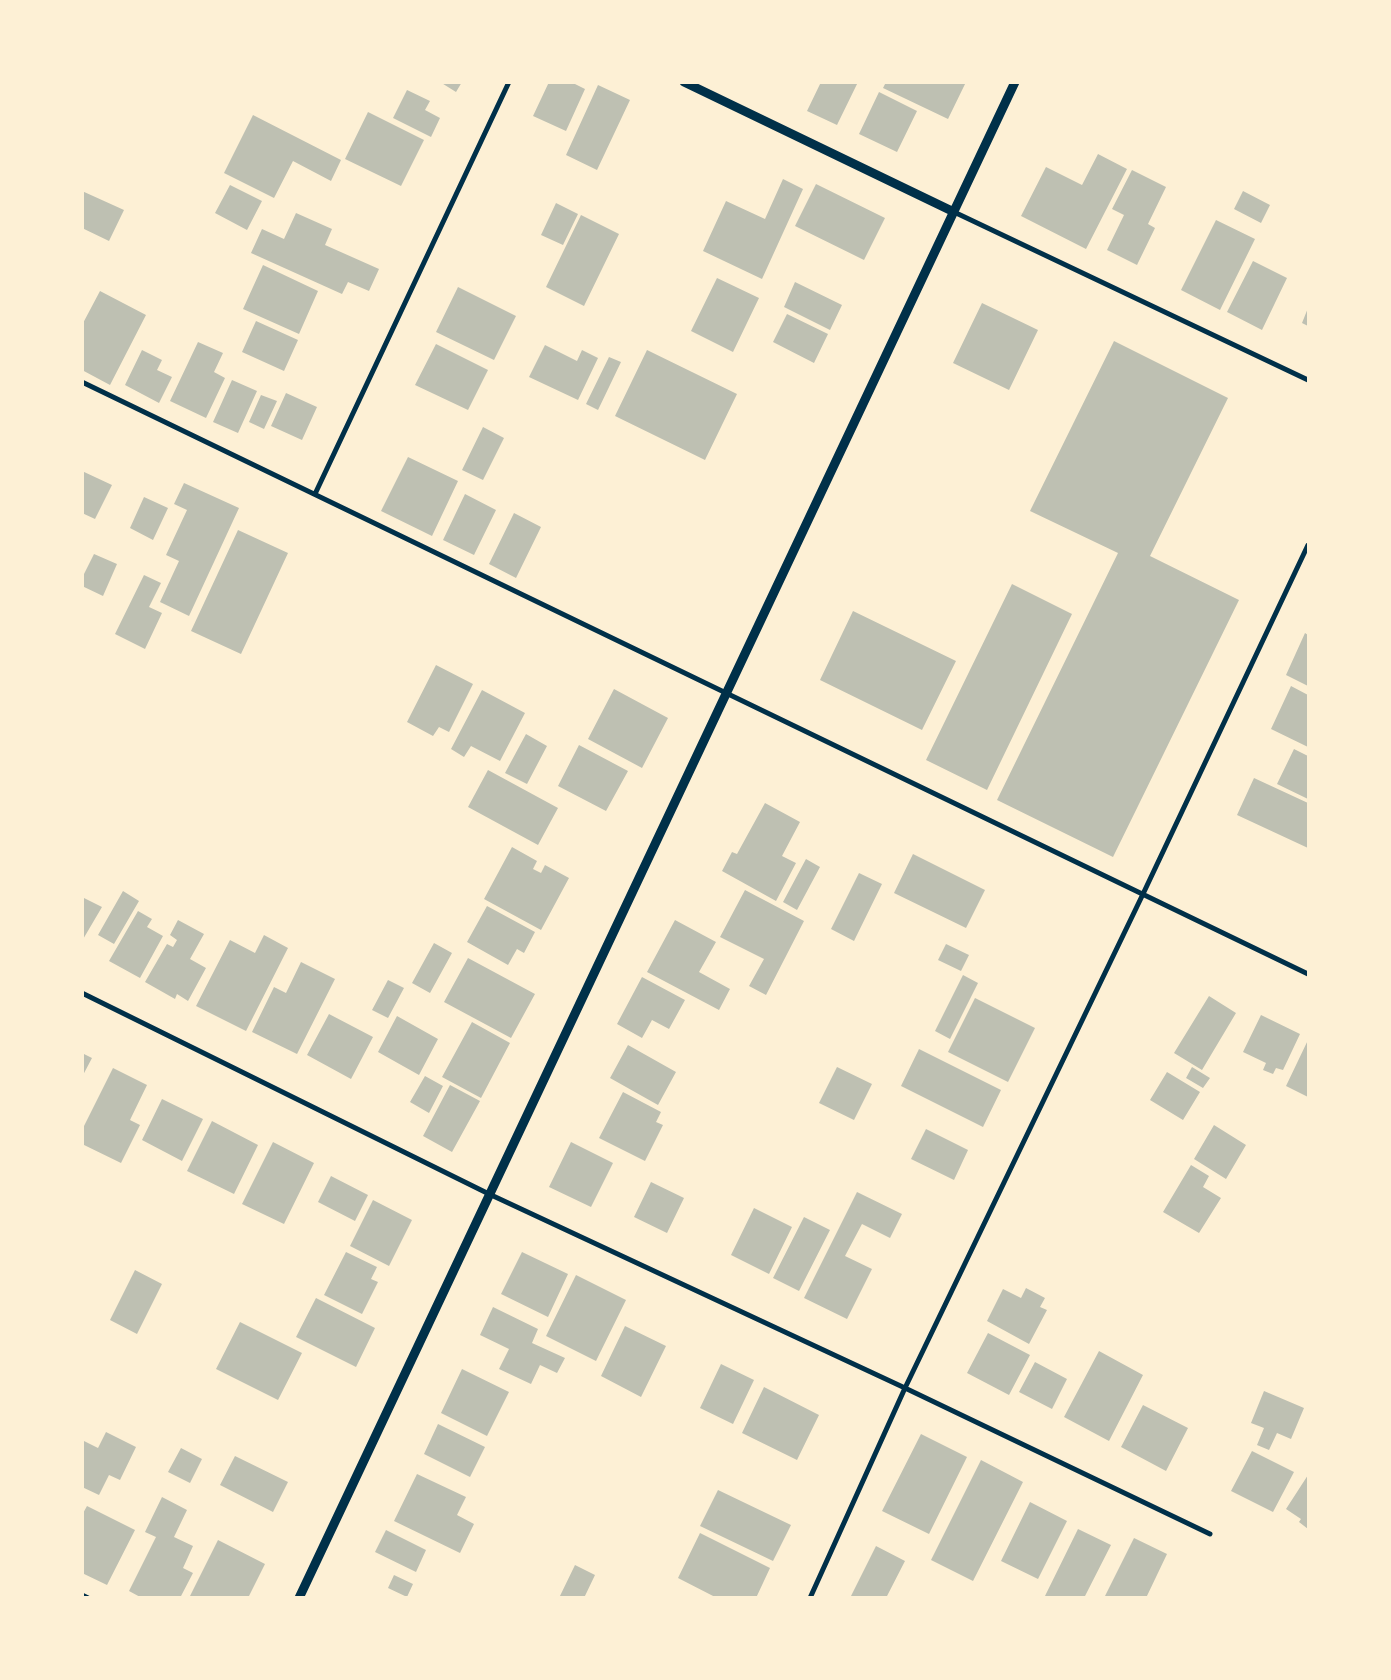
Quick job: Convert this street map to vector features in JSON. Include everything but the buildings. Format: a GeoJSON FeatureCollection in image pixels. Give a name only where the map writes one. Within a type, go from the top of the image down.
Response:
{"type":"FeatureCollection","features":[{"type":"Feature","properties":{"kind":"street"},"geometry":{"type":"LineString","coordinates":[[315,494],[509,82]]}},
{"type":"Feature","properties":{"kind":"street"},"geometry":{"type":"LineString","coordinates":[[684,82],[1308,380]]}},
{"type":"Feature","properties":{"kind":"street"},"geometry":{"type":"LineString","coordinates":[[299,1598],[1015,82]]}},
{"type":"Feature","properties":{"kind":"street"},"geometry":{"type":"LineString","coordinates":[[82,382],[1308,974]]}},
{"type":"Feature","properties":{"kind":"street"},"geometry":{"type":"LineString","coordinates":[[810,1598],[905,1388],[1143,894],[1308,545]]}},
{"type":"Feature","properties":{"kind":"street"},"geometry":{"type":"LineString","coordinates":[[82,993],[489,1194],[905,1388],[1210,1534]]}},
{"type":"Feature","properties":{"kind":"street"},"geometry":{"type":"LineString","coordinates":[[82,1595],[88,1598]]}}]}
